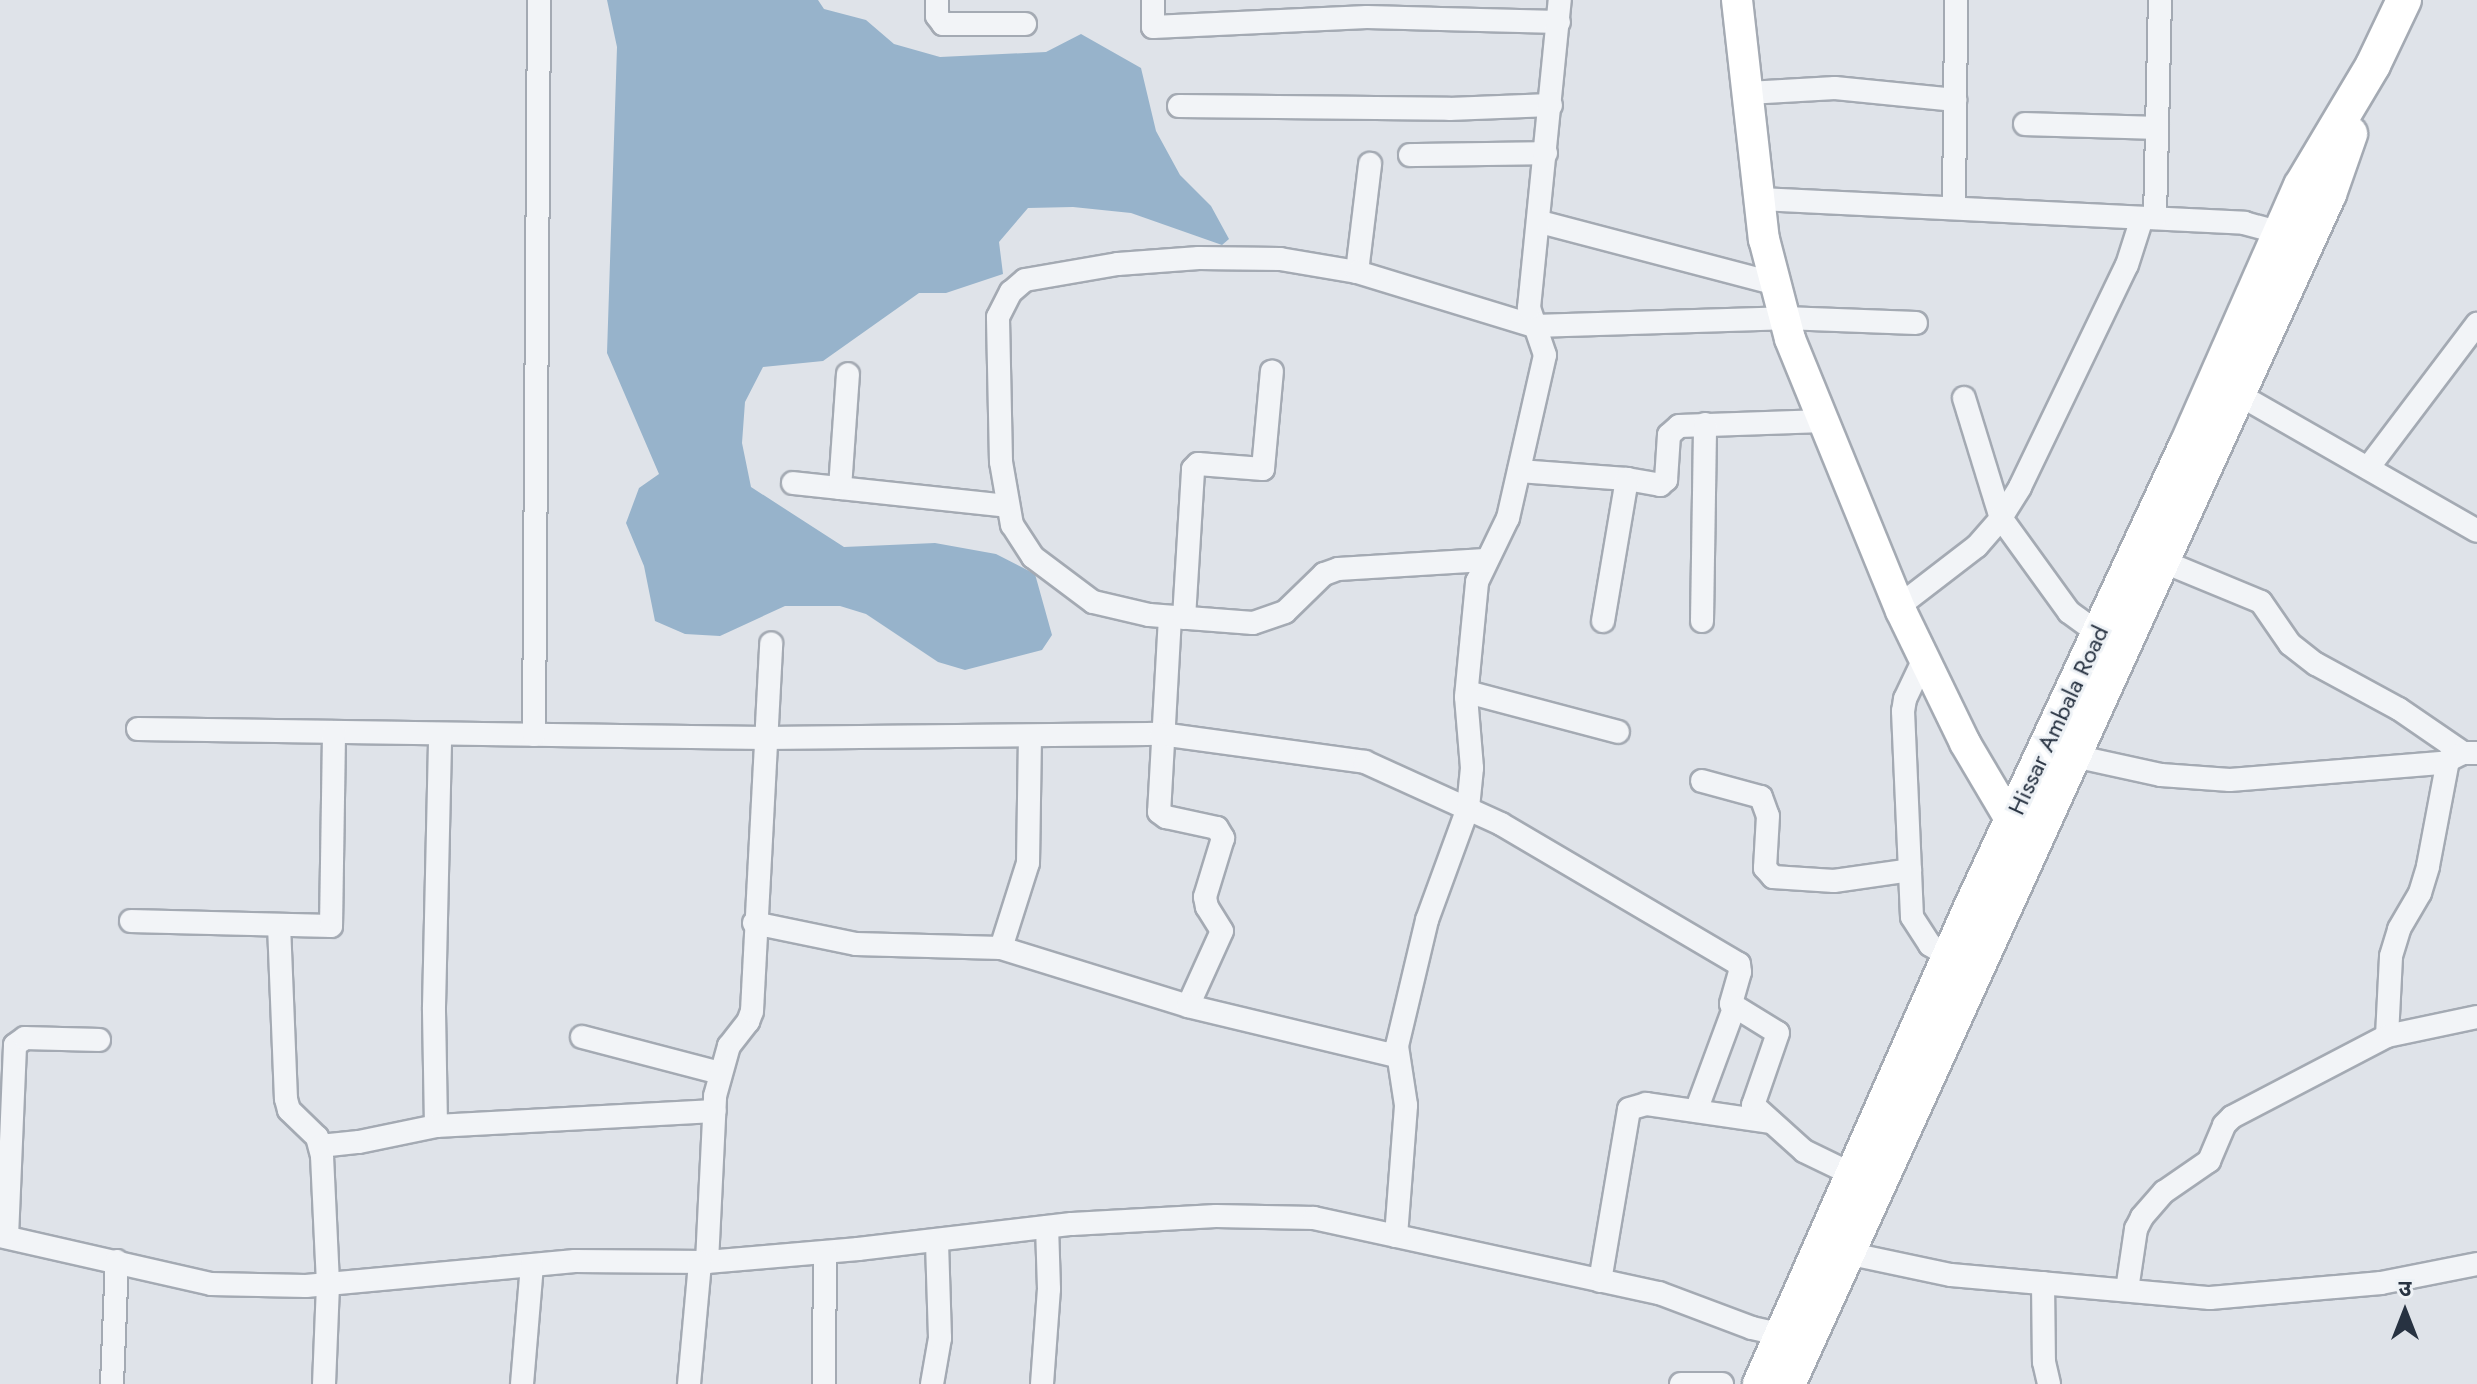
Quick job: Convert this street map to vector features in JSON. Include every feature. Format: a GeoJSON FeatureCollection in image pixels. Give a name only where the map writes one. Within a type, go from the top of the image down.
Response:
{"type":"FeatureCollection","features":[{"type":"Feature","properties":{"kind":"main road","name":"Hissar Ambala Road"},"geometry":{"type":"LineString","coordinates":[[1866,1181],[1949,956],[2099,634],[2301,186],[2373,65],[2404,0]]}},
{"type":"Feature","properties":{"kind":"main road","name":"Hissar Ambala Road"},"geometry":{"type":"LineString","coordinates":[[1760,1384],[1795,1337],[1866,1181],[2029,856],[2329,194],[2373,65]]}},
{"type":"Feature","properties":{"kind":"main road","name":"Hissar Ambala Road"},"geometry":{"type":"LineString","coordinates":[[1788,1384],[1795,1337]]}},
{"type":"Feature","properties":{"kind":"street"},"geometry":{"type":"LineString","coordinates":[[534,735],[539,0]]}},
{"type":"Feature","properties":{"kind":"street"},"geometry":{"type":"LineString","coordinates":[[937,0],[937,16],[943,24],[1025,24]]}},
{"type":"Feature","properties":{"kind":"street"},"geometry":{"type":"LineString","coordinates":[[1153,0],[1153,27],[1559,11],[1529,308],[1545,355],[1508,518],[1485,560],[1474,599],[1467,692],[1472,768],[1468,808],[1427,920],[1397,1056],[1406,1105],[1396,1236]]}},
{"type":"Feature","properties":{"kind":"street"},"geometry":{"type":"LineString","coordinates":[[1737,0],[1764,239],[1784,318],[1899,606],[1965,743],[2012,819],[2029,856]]}},
{"type":"Feature","properties":{"kind":"street"},"geometry":{"type":"LineString","coordinates":[[1954,208],[1956,0]]}},
{"type":"Feature","properties":{"kind":"street"},"geometry":{"type":"LineString","coordinates":[[1899,606],[1977,546],[2001,518],[2020,487],[2149,218],[2157,128],[2160,0]]}},
{"type":"Feature","properties":{"kind":"street"},"geometry":{"type":"LineString","coordinates":[[1748,93],[1835,88],[1955,100]]}},
{"type":"Feature","properties":{"kind":"street"},"geometry":{"type":"LineString","coordinates":[[1179,106],[1449,109],[1551,105]]}},
{"type":"Feature","properties":{"kind":"street"},"geometry":{"type":"LineString","coordinates":[[2025,124],[2157,128]]}},
{"type":"Feature","properties":{"kind":"street"},"geometry":{"type":"LineString","coordinates":[[1410,155],[1546,153]]}},
{"type":"Feature","properties":{"kind":"street"},"geometry":{"type":"LineString","coordinates":[[1357,272],[1370,164]]}},
{"type":"Feature","properties":{"kind":"street"},"geometry":{"type":"LineString","coordinates":[[1760,199],[2244,223],[2281,233]]}},
{"type":"Feature","properties":{"kind":"street"},"geometry":{"type":"LineString","coordinates":[[1540,222],[1776,284]]}},
{"type":"Feature","properties":{"kind":"street"},"geometry":{"type":"LineString","coordinates":[[1485,560],[1338,569],[1324,574],[1285,612],[1253,623],[1177,617],[1093,602],[1033,557],[1012,525],[1001,462],[998,317],[1011,292],[1025,280],[1118,264],[1199,258],[1280,259],[1357,272],[1534,326],[1784,318],[1916,323]]}},
{"type":"Feature","properties":{"kind":"street"},"geometry":{"type":"LineString","coordinates":[[2368,468],[2476,326]]}},
{"type":"Feature","properties":{"kind":"street"},"geometry":{"type":"LineString","coordinates":[[1188,1006],[1222,931],[1207,907],[1205,897],[1223,838],[1217,828],[1166,817],[1159,812],[1161,734],[1193,469],[1198,464],[1263,469],[1272,371]]}},
{"type":"Feature","properties":{"kind":"street"},"geometry":{"type":"LineString","coordinates":[[840,488],[848,374]]}},
{"type":"Feature","properties":{"kind":"street"},"geometry":{"type":"LineString","coordinates":[[2238,394],[2477,531]]}},
{"type":"Feature","properties":{"kind":"street"},"geometry":{"type":"LineString","coordinates":[[1964,398],[2001,518],[2069,612],[2099,634]]}},
{"type":"Feature","properties":{"kind":"street"},"geometry":{"type":"LineString","coordinates":[[1519,471],[1664,483],[1672,430],[1705,424],[1824,421]]}},
{"type":"Feature","properties":{"kind":"street"},"geometry":{"type":"LineString","coordinates":[[1702,621],[1705,424]]}},
{"type":"Feature","properties":{"kind":"street"},"geometry":{"type":"LineString","coordinates":[[1603,621],[1627,479]]}},
{"type":"Feature","properties":{"kind":"street"},"geometry":{"type":"LineString","coordinates":[[793,483],[1008,506]]}},
{"type":"Feature","properties":{"kind":"street"},"geometry":{"type":"LineString","coordinates":[[2162,561],[2261,602],[2290,644],[2316,664],[2399,709],[2463,755]]}},
{"type":"Feature","properties":{"kind":"street"},"geometry":{"type":"LineString","coordinates":[[689,1384],[704,1262],[720,1073],[729,1046],[748,1022],[752,1011],[754,923],[771,643]]}},
{"type":"Feature","properties":{"kind":"street"},"geometry":{"type":"LineString","coordinates":[[1924,659],[1905,699],[1903,711],[1912,917],[1930,945],[1949,956]]}},
{"type":"Feature","properties":{"kind":"street"},"geometry":{"type":"LineString","coordinates":[[1467,692],[1618,732]]}},
{"type":"Feature","properties":{"kind":"street"},"geometry":{"type":"LineString","coordinates":[[138,729],[765,738],[1161,734],[1365,762],[1468,808],[1739,964],[1740,972],[1732,999],[1734,1008],[1696,1111]]}},
{"type":"Feature","properties":{"kind":"street"},"geometry":{"type":"LineString","coordinates":[[131,921],[327,927],[332,924],[334,732]]}},
{"type":"Feature","properties":{"kind":"street"},"geometry":{"type":"LineString","coordinates":[[436,1126],[434,1007],[440,734]]}},
{"type":"Feature","properties":{"kind":"street"},"geometry":{"type":"LineString","coordinates":[[1001,948],[1028,863],[1030,737]]}},
{"type":"Feature","properties":{"kind":"street"},"geometry":{"type":"LineString","coordinates":[[2074,756],[2161,775],[2230,780],[2463,755]]}},
{"type":"Feature","properties":{"kind":"street"},"geometry":{"type":"LineString","coordinates":[[2387,1036],[2391,956],[2399,929],[2420,893],[2463,755]]}},
{"type":"Feature","properties":{"kind":"street"},"geometry":{"type":"LineString","coordinates":[[1702,781],[1761,797],[1768,816],[1765,868],[1773,877],[1834,881],[1910,870]]}},
{"type":"Feature","properties":{"kind":"street"},"geometry":{"type":"LineString","coordinates":[[754,923],[856,944],[1001,948],[1188,1006],[1397,1056]]}},
{"type":"Feature","properties":{"kind":"street"},"geometry":{"type":"LineString","coordinates":[[279,925],[286,1099],[289,1110],[317,1137],[320,1146],[328,1285],[324,1384]]}},
{"type":"Feature","properties":{"kind":"street"},"geometry":{"type":"LineString","coordinates":[[1734,1008],[1778,1033],[1753,1105],[1804,1151],[1866,1181]]}},
{"type":"Feature","properties":{"kind":"street"},"geometry":{"type":"LineString","coordinates":[[2127,1290],[2136,1229],[2142,1217],[2164,1192],[2209,1161],[2224,1125],[2232,1117],[2387,1036],[2477,1017]]}},
{"type":"Feature","properties":{"kind":"street"},"geometry":{"type":"LineString","coordinates":[[582,1037],[720,1073]]}},
{"type":"Feature","properties":{"kind":"street"},"geometry":{"type":"LineString","coordinates":[[99,1040],[25,1038],[15,1045],[4,1236],[211,1284],[328,1285],[575,1261],[704,1262],[1047,1227],[1216,1216],[1314,1218],[1659,1293],[1752,1328],[1795,1337]]}},
{"type":"Feature","properties":{"kind":"street"},"geometry":{"type":"LineString","coordinates":[[1600,1281],[1629,1109],[1646,1104],[1772,1122]]}},
{"type":"Feature","properties":{"kind":"street"},"geometry":{"type":"LineString","coordinates":[[320,1146],[359,1142],[436,1126],[715,1111]]}},
{"type":"Feature","properties":{"kind":"street"},"geometry":{"type":"LineString","coordinates":[[1042,1384],[1049,1289],[1047,1227]]}},
{"type":"Feature","properties":{"kind":"street"},"geometry":{"type":"LineString","coordinates":[[932,1384],[940,1338],[937,1240]]}},
{"type":"Feature","properties":{"kind":"street"},"geometry":{"type":"LineString","coordinates":[[1834,1250],[1951,1275],[2210,1298],[2381,1283],[2477,1264]]}},
{"type":"Feature","properties":{"kind":"street"},"geometry":{"type":"LineString","coordinates":[[824,1384],[825,1252]]}},
{"type":"Feature","properties":{"kind":"street"},"geometry":{"type":"LineString","coordinates":[[112,1384],[117,1261]]}},
{"type":"Feature","properties":{"kind":"street"},"geometry":{"type":"LineString","coordinates":[[522,1384],[532,1265]]}},
{"type":"Feature","properties":{"kind":"street"},"geometry":{"type":"LineString","coordinates":[[2043,1283],[2044,1362],[2049,1384]]}},
{"type":"Feature","properties":{"kind":"street"},"geometry":{"type":"LineString","coordinates":[[1681,1384],[1722,1384]]}},
{"type":"Feature","properties":{"kind":"water"},"geometry":{"type":"Polygon","coordinates":[[[607,0],[818,0],[824,9],[866,20],[894,44],[940,57],[1046,52],[1081,34],[1141,68],[1156,131],[1180,175],[1211,206],[1229,239],[1222,245],[1131,213],[1073,207],[1028,208],[999,242],[1003,274],[946,293],[919,293],[823,361],[763,367],[745,402],[742,443],[751,487],[844,547],[935,543],[996,554],[1035,574],[1052,635],[1042,650],[965,670],[938,662],[866,614],[840,606],[785,606],[720,636],[685,634],[655,621],[644,566],[626,523],[639,488],[659,474],[607,353],[617,47],[607,0]]]}}]}
